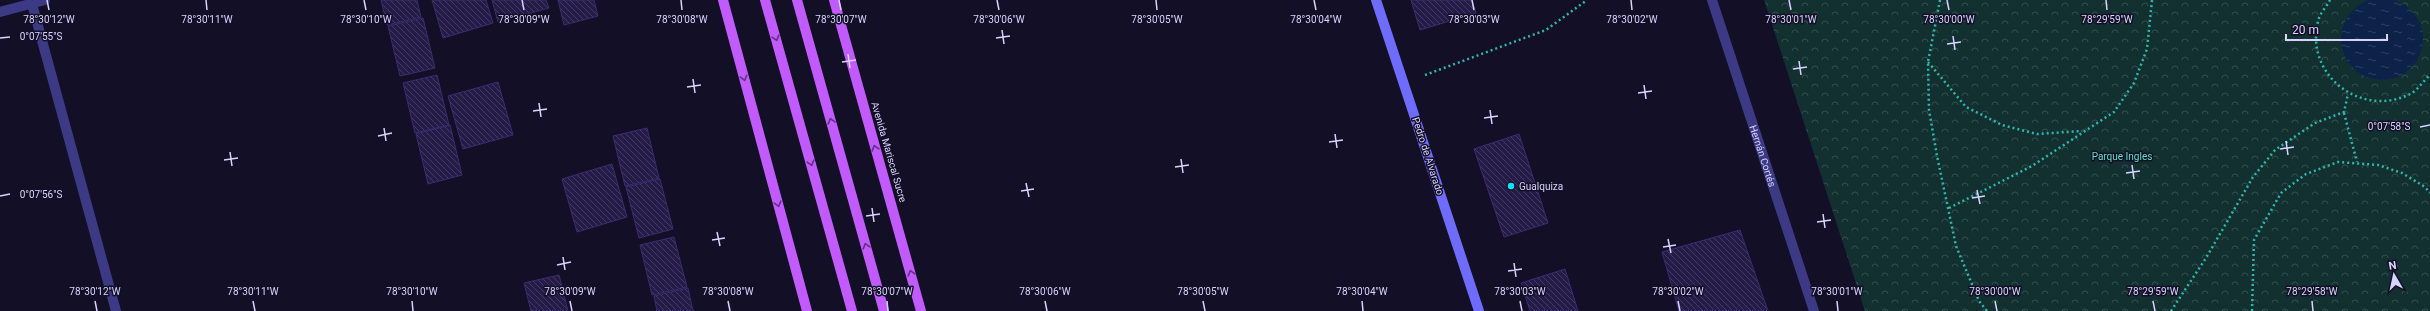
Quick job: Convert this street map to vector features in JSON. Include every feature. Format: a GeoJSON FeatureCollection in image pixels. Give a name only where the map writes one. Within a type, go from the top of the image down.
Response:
{"type":"FeatureCollection","features":[{"type":"Feature","properties":{"kind":"main road"},"geometry":{"type":"LineString","coordinates":[[723,0],[807,311]]}},
{"type":"Feature","properties":{"kind":"main road"},"geometry":{"type":"LineString","coordinates":[[765,0],[852,311]]}},
{"type":"Feature","properties":{"kind":"main road"},"geometry":{"type":"LineString","coordinates":[[798,0],[884,311]]}},
{"type":"Feature","properties":{"kind":"main road","name":"Avenida Mariscal Sucre"},"geometry":{"type":"LineString","coordinates":[[834,0],[921,311]]}},
{"type":"Feature","properties":{"kind":"main road","name":"Pedro de Alvarado"},"geometry":{"type":"LineString","coordinates":[[1376,0],[1479,311]]}},
{"type":"Feature","properties":{"kind":"street"},"geometry":{"type":"LineString","coordinates":[[0,12],[45,0]]}},
{"type":"Feature","properties":{"kind":"street","name":"Hernán Cortés"},"geometry":{"type":"LineString","coordinates":[[1712,0],[1814,311]]}},
{"type":"Feature","properties":{"kind":"street"},"geometry":{"type":"LineString","coordinates":[[32,4],[116,311]]}},
{"type":"Feature","properties":{"kind":"path"},"geometry":{"type":"LineString","coordinates":[[1404,83],[1546,30],[1586,0]]}},
{"type":"Feature","properties":{"kind":"path"},"geometry":{"type":"LineString","coordinates":[[1940,0],[1928,62],[1929,110],[1956,246],[1979,301],[1987,311]]}},
{"type":"Feature","properties":{"kind":"path"},"geometry":{"type":"LineString","coordinates":[[1949,208],[2032,166],[2082,131],[2114,112],[2134,83],[2147,49],[2152,0]]}},
{"type":"Feature","properties":{"kind":"path"},"geometry":{"type":"LineString","coordinates":[[2330,0],[2319,18],[2316,47],[2327,74],[2348,94],[2376,102],[2383,101],[2411,94],[2430,75]]}},
{"type":"Feature","properties":{"kind":"path"},"geometry":{"type":"LineString","coordinates":[[1928,62],[1966,107],[2002,125],[2037,134],[2082,131]]}},
{"type":"Feature","properties":{"kind":"path"},"geometry":{"type":"LineString","coordinates":[[2348,94],[2344,112],[2357,162]]}},
{"type":"Feature","properties":{"kind":"path"},"geometry":{"type":"LineString","coordinates":[[2171,311],[2206,258],[2253,177],[2275,150],[2315,123],[2344,112]]}},
{"type":"Feature","properties":{"kind":"path"},"geometry":{"type":"LineString","coordinates":[[2252,311],[2254,240],[2281,193],[2306,174],[2338,162],[2357,162],[2378,165],[2402,173],[2425,187],[2430,193]]}},
{"type":"Feature","properties":{"kind":"green space","name":"Parque Ingles"},"geometry":{"type":"Polygon","coordinates":[[[1764,0],[2430,0],[2430,311],[1865,311],[1764,0]]]}},
{"type":"Feature","properties":{"kind":"water"},"geometry":{"type":"Polygon","coordinates":[[[2382,-2],[2398,1],[2411,10],[2420,23],[2423,39],[2420,55],[2411,68],[2398,77],[2382,80],[2366,77],[2353,68],[2344,55],[2341,39],[2344,23],[2353,10],[2366,1],[2382,-2]]]}},
{"type":"Feature","properties":{"kind":"building"},"geometry":{"type":"Polygon","coordinates":[[[381,0],[417,0],[421,17],[387,25],[381,0]]]}},
{"type":"Feature","properties":{"kind":"building"},"geometry":{"type":"Polygon","coordinates":[[[432,0],[486,0],[493,23],[443,38],[432,0]]]}},
{"type":"Feature","properties":{"kind":"building"},"geometry":{"type":"Polygon","coordinates":[[[492,0],[546,0],[549,8],[498,22],[492,0]]]}},
{"type":"Feature","properties":{"kind":"building"},"geometry":{"type":"Polygon","coordinates":[[[558,0],[594,0],[598,16],[564,25],[558,0]]]}},
{"type":"Feature","properties":{"kind":"building"},"geometry":{"type":"Polygon","coordinates":[[[1411,0],[1472,0],[1476,13],[1420,30],[1411,0]]]}},
{"type":"Feature","properties":{"kind":"building"},"geometry":{"type":"Polygon","coordinates":[[[423,18],[435,68],[400,76],[388,26],[423,18]]]}},
{"type":"Feature","properties":{"kind":"building"},"geometry":{"type":"Polygon","coordinates":[[[437,75],[449,125],[415,133],[403,83],[437,75]]]}},
{"type":"Feature","properties":{"kind":"building"},"geometry":{"type":"Polygon","coordinates":[[[498,82],[513,135],[463,149],[448,96],[498,82]]]}},
{"type":"Feature","properties":{"kind":"building"},"geometry":{"type":"Polygon","coordinates":[[[450,125],[462,175],[428,184],[416,134],[450,125]]]}},
{"type":"Feature","properties":{"kind":"building"},"geometry":{"type":"Polygon","coordinates":[[[647,128],[659,178],[625,186],[613,136],[647,128]]]}},
{"type":"Feature","properties":{"kind":"building","name":"Gualquiza"},"geometry":{"type":"Polygon","coordinates":[[[1519,134],[1548,223],[1504,237],[1474,149],[1519,134]]]}},
{"type":"Feature","properties":{"kind":"building"},"geometry":{"type":"Polygon","coordinates":[[[612,164],[627,217],[577,232],[562,179],[612,164]]]}},
{"type":"Feature","properties":{"kind":"building"},"geometry":{"type":"Polygon","coordinates":[[[660,179],[673,229],[639,238],[626,187],[660,179]]]}},
{"type":"Feature","properties":{"kind":"building"},"geometry":{"type":"Polygon","coordinates":[[[1740,230],[1768,311],[1679,311],[1662,252],[1740,230]]]}},
{"type":"Feature","properties":{"kind":"building"},"geometry":{"type":"Polygon","coordinates":[[[674,237],[687,287],[652,295],[640,245],[674,237]]]}},
{"type":"Feature","properties":{"kind":"building"},"geometry":{"type":"Polygon","coordinates":[[[1565,269],[1578,311],[1530,311],[1521,283],[1565,269]]]}},
{"type":"Feature","properties":{"kind":"building"},"geometry":{"type":"Polygon","coordinates":[[[559,275],[568,311],[531,311],[524,283],[559,275]]]}},
{"type":"Feature","properties":{"kind":"building"},"geometry":{"type":"Polygon","coordinates":[[[688,288],[693,311],[657,311],[654,296],[688,288]]]}},
{"type":"Feature","properties":{"kind":"place","name":"Gualquiza"},"geometry":{"type":"Point","coordinates":[1511,186]}}]}
